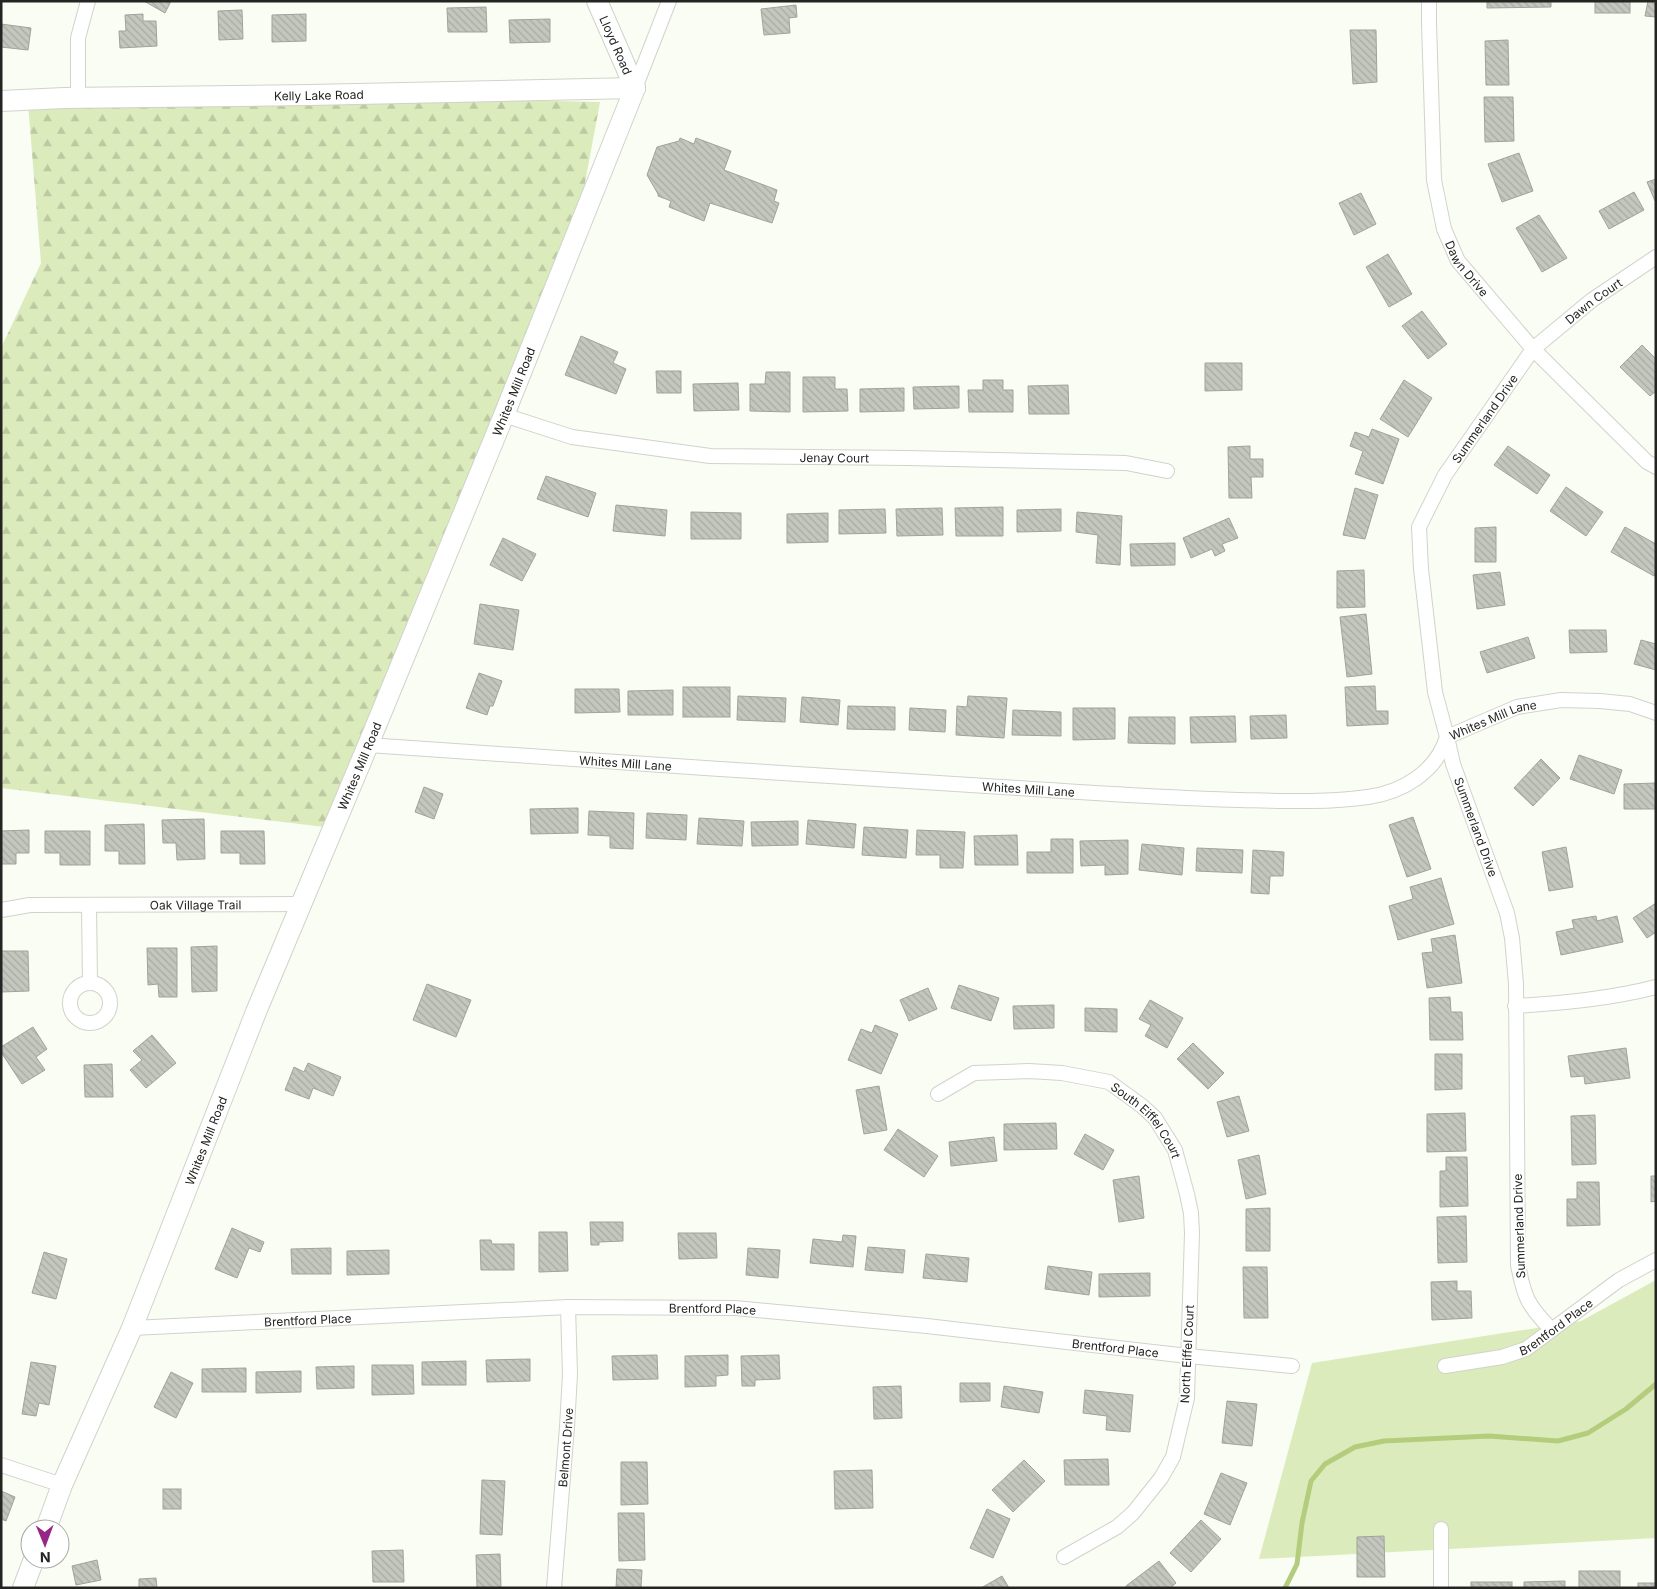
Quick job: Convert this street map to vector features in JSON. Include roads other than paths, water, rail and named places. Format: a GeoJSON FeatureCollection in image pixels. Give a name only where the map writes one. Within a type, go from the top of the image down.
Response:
{"type":"FeatureCollection","features":[{"type":"Feature","properties":{"kind":"street"},"geometry":{"type":"LineString","coordinates":[[78,98],[78,38],[88,1]]}},
{"type":"Feature","properties":{"kind":"street","name":"Lloyd Road"},"geometry":{"type":"LineString","coordinates":[[597,1],[636,88]]}},
{"type":"Feature","properties":{"kind":"street","name":"Whites Mill Road"},"geometry":{"type":"LineString","coordinates":[[50,1519],[62,1485],[132,1328],[256,1012],[504,415],[636,88],[669,1]]}},
{"type":"Feature","properties":{"kind":"street","name":"Dawn Drive"},"geometry":{"type":"LineString","coordinates":[[1429,1],[1428,24],[1434,180],[1444,229],[1458,261],[1533,349],[1647,462],[1656,467]]}},
{"type":"Feature","properties":{"kind":"street","name":"Kelly Lake Road"},"geometry":{"type":"LineString","coordinates":[[1,101],[636,88]]}},
{"type":"Feature","properties":{"kind":"street","name":"Dawn Court"},"geometry":{"type":"LineString","coordinates":[[1533,349],[1592,300],[1656,257]]}},
{"type":"Feature","properties":{"kind":"street","name":"Summerland Drive"},"geometry":{"type":"LineString","coordinates":[[1533,349],[1445,475],[1419,527],[1435,692],[1453,764],[1507,912],[1512,938],[1516,984],[1518,1265],[1526,1300],[1551,1330]]}},
{"type":"Feature","properties":{"kind":"street","name":"Jenay Court"},"geometry":{"type":"LineString","coordinates":[[504,415],[572,437],[710,456],[1126,463],[1167,471]]}},
{"type":"Feature","properties":{"kind":"street","name":"Whites Mill Lane"},"geometry":{"type":"LineString","coordinates":[[368,745],[743,772],[1188,798],[1299,801],[1370,797],[1409,785],[1430,767],[1443,750],[1447,737],[1517,707],[1561,700],[1600,701],[1630,704],[1656,713]]}},
{"type":"Feature","properties":{"kind":"street","name":"Oak Village Trail"},"geometry":{"type":"LineString","coordinates":[[1,910],[30,905],[301,904]]}},
{"type":"Feature","properties":{"kind":"street"},"geometry":{"type":"LineString","coordinates":[[89,906],[90,983]]}},
{"type":"Feature","properties":{"kind":"street"},"geometry":{"type":"LineString","coordinates":[[1515,1006],[1590,1000],[1630,994],[1656,987]]}},
{"type":"Feature","properties":{"kind":"street","name":"South Eiffel Court"},"geometry":{"type":"LineString","coordinates":[[938,1094],[974,1073],[1062,1073],[1109,1082],[1155,1118],[1175,1150],[1188,1194],[1191,1213],[1192,1248]]}},
{"type":"Feature","properties":{"kind":"street","name":"North Eiffel Court"},"geometry":{"type":"LineString","coordinates":[[1064,1557],[1117,1527],[1133,1513],[1161,1478],[1173,1457],[1186,1398],[1192,1248]]}},
{"type":"Feature","properties":{"kind":"street","name":"Brentford Place"},"geometry":{"type":"LineString","coordinates":[[1444,1366],[1502,1357],[1526,1349],[1619,1280],[1649,1262],[1656,1260]]}},
{"type":"Feature","properties":{"kind":"street","name":"Brentford Place"},"geometry":{"type":"LineString","coordinates":[[132,1328],[568,1307],[735,1308],[927,1326],[1292,1366]]}},
{"type":"Feature","properties":{"kind":"street","name":"Belmont Drive"},"geometry":{"type":"LineString","coordinates":[[554,1588],[570,1374],[568,1307]]}},
{"type":"Feature","properties":{"kind":"street"},"geometry":{"type":"LineString","coordinates":[[1,1464],[62,1485]]}},
{"type":"Feature","properties":{"kind":"street"},"geometry":{"type":"LineString","coordinates":[[1441,1529],[1441,1588]]}},
{"type":"Feature","properties":{"kind":"street"},"geometry":{"type":"LineString","coordinates":[[23,1588],[30,1569]]}},
{"type":"Feature","properties":{"kind":"waterway"},"geometry":{"type":"LineString","coordinates":[[1285,1588],[1297,1564],[1302,1523],[1311,1481],[1325,1464],[1355,1447],[1384,1441],[1489,1436],[1558,1441],[1588,1433],[1626,1409],[1656,1384]]}}]}
